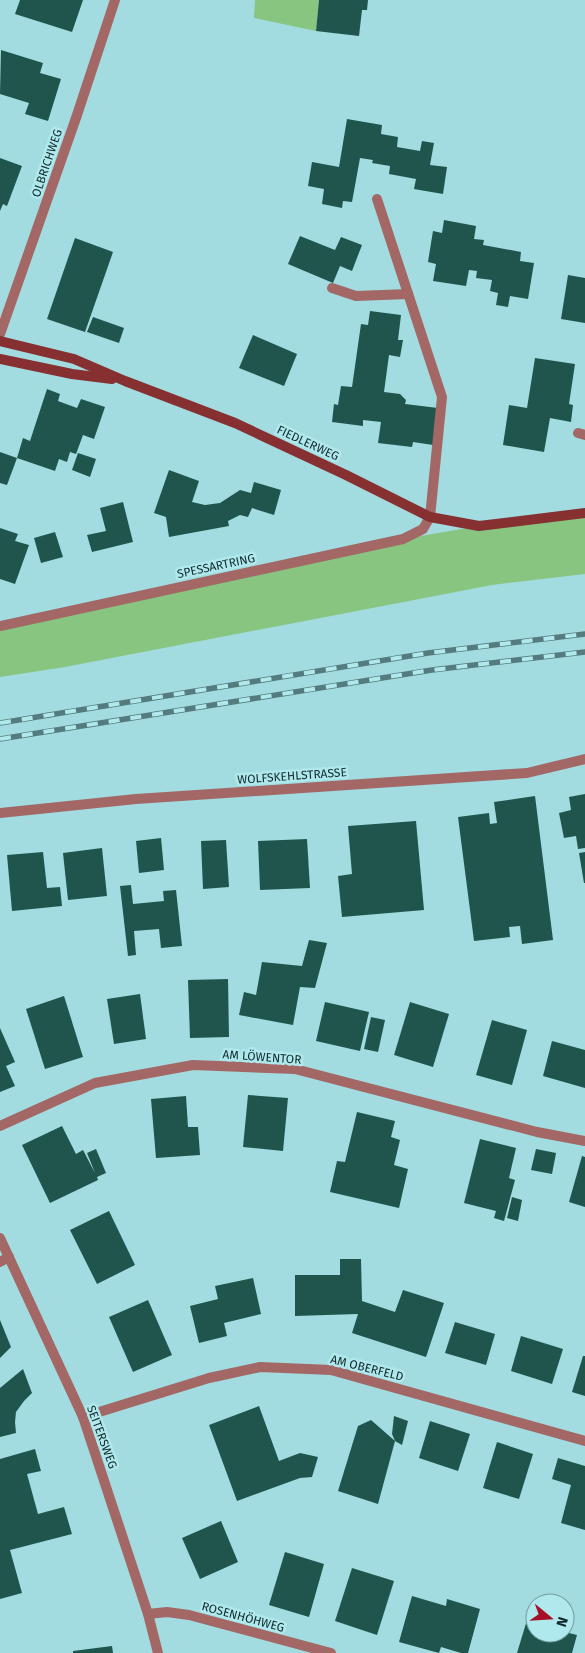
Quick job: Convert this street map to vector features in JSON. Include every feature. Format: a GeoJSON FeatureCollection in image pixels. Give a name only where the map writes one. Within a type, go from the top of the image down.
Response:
{"type":"FeatureCollection","features":[{"type":"Feature","properties":{"kind":"main road","name":"FIEDLERWEG"},"geometry":{"type":"LineString","coordinates":[[0,341],[74,359],[125,381],[235,423],[430,517],[479,526],[585,513]]}},
{"type":"Feature","properties":{"kind":"main road","name":"FIEDLERWEG"},"geometry":{"type":"LineString","coordinates":[[0,358],[72,374],[125,381]]}},
{"type":"Feature","properties":{"kind":"street","name":"OLBRICHWEG"},"geometry":{"type":"LineString","coordinates":[[0,334],[115,0]]}},
{"type":"Feature","properties":{"kind":"street"},"geometry":{"type":"LineString","coordinates":[[376,199],[442,397],[430,517]]}},
{"type":"Feature","properties":{"kind":"street"},"geometry":{"type":"LineString","coordinates":[[332,288],[356,296],[408,294]]}},
{"type":"Feature","properties":{"kind":"street","name":"SPESSARTRING"},"geometry":{"type":"LineString","coordinates":[[0,626],[403,539],[423,529],[430,517]]}},
{"type":"Feature","properties":{"kind":"street","name":"WOLFSKEHLSTRASSE"},"geometry":{"type":"LineString","coordinates":[[0,813],[136,799],[527,773],[585,759]]}},
{"type":"Feature","properties":{"kind":"street","name":"AM LÖWENTOR"},"geometry":{"type":"LineString","coordinates":[[0,1126],[95,1083],[193,1065],[295,1069],[537,1132],[585,1141]]}},
{"type":"Feature","properties":{"kind":"street","name":"SEITERSWEG"},"geometry":{"type":"LineString","coordinates":[[0,1238],[5,1259],[83,1417],[148,1614],[158,1653]]}},
{"type":"Feature","properties":{"kind":"street","name":"AM OBERFELD"},"geometry":{"type":"LineString","coordinates":[[83,1417],[209,1378],[260,1367],[331,1370],[585,1441]]}},
{"type":"Feature","properties":{"kind":"street","name":"ROSENHÖHWEG"},"geometry":{"type":"LineString","coordinates":[[148,1614],[167,1612],[189,1615],[331,1653]]}},
{"type":"Feature","properties":{"kind":"green space"},"geometry":{"type":"Polygon","coordinates":[[[255,0],[319,0],[316,31],[254,18],[255,0]]]}},
{"type":"Feature","properties":{"kind":"green space"},"geometry":{"type":"Polygon","coordinates":[[[585,513],[585,574],[492,585],[65,667],[0,677],[0,626],[403,539],[479,526],[585,513]]]}},
{"type":"Feature","properties":{"kind":"building"},"geometry":{"type":"Polygon","coordinates":[[[20,0],[83,0],[72,32],[15,14],[20,0]]]}},
{"type":"Feature","properties":{"kind":"building"},"geometry":{"type":"Polygon","coordinates":[[[319,0],[368,0],[367,10],[362,10],[359,36],[316,31],[319,0]]]}},
{"type":"Feature","properties":{"kind":"building"},"geometry":{"type":"Polygon","coordinates":[[[1,50],[43,63],[40,73],[61,79],[48,121],[25,114],[29,103],[0,94],[1,50]]]}},
{"type":"Feature","properties":{"kind":"building"},"geometry":{"type":"Polygon","coordinates":[[[347,119],[382,125],[381,134],[398,137],[397,147],[420,151],[422,141],[434,143],[430,165],[447,167],[443,194],[414,189],[416,179],[389,174],[390,166],[372,163],[373,160],[360,158],[352,202],[343,201],[342,208],[322,204],[324,189],[308,186],[312,162],[339,167],[347,119]]]}},
{"type":"Feature","properties":{"kind":"building"},"geometry":{"type":"Polygon","coordinates":[[[0,158],[22,166],[7,206],[3,204],[0,211],[0,158]]]}},
{"type":"Feature","properties":{"kind":"building"},"geometry":{"type":"Polygon","coordinates":[[[444,220],[476,226],[474,239],[484,240],[483,245],[521,252],[520,261],[534,263],[528,299],[510,296],[508,307],[496,305],[498,293],[490,291],[492,280],[476,278],[477,271],[469,270],[466,286],[433,281],[436,264],[428,262],[433,231],[442,233],[444,220]]]}},
{"type":"Feature","properties":{"kind":"building"},"geometry":{"type":"Polygon","coordinates":[[[300,236],[335,250],[341,237],[362,245],[352,271],[340,266],[333,283],[288,264],[300,236]]]}},
{"type":"Feature","properties":{"kind":"building"},"geometry":{"type":"Polygon","coordinates":[[[75,238],[113,252],[85,332],[47,319],[75,238]]]}},
{"type":"Feature","properties":{"kind":"building"},"geometry":{"type":"Polygon","coordinates":[[[568,275],[585,278],[585,323],[561,319],[568,275]]]}},
{"type":"Feature","properties":{"kind":"building"},"geometry":{"type":"Polygon","coordinates":[[[370,311],[401,315],[398,340],[403,340],[400,357],[389,355],[384,392],[400,394],[406,400],[405,404],[438,408],[433,445],[413,442],[412,447],[378,443],[381,422],[363,420],[363,426],[332,422],[334,404],[338,405],[341,386],[352,387],[361,324],[368,325],[370,311]]]}},
{"type":"Feature","properties":{"kind":"building"},"geometry":{"type":"Polygon","coordinates":[[[93,317],[124,328],[119,343],[87,332],[93,317]]]}},
{"type":"Feature","properties":{"kind":"building"},"geometry":{"type":"Polygon","coordinates":[[[253,335],[297,354],[284,386],[239,368],[253,335]]]}},
{"type":"Feature","properties":{"kind":"building"},"geometry":{"type":"Polygon","coordinates":[[[535,358],[575,364],[569,404],[573,405],[571,422],[550,418],[544,452],[503,445],[509,405],[527,408],[535,358]]]}},
{"type":"Feature","properties":{"kind":"building"},"geometry":{"type":"Polygon","coordinates":[[[47,389],[60,394],[58,401],[77,408],[81,399],[105,407],[94,439],[83,435],[76,454],[70,452],[67,462],[59,459],[55,471],[17,458],[23,438],[30,441],[47,389]]]}},
{"type":"Feature","properties":{"kind":"building"},"geometry":{"type":"Polygon","coordinates":[[[0,452],[17,458],[7,485],[0,483],[0,452]]]}},
{"type":"Feature","properties":{"kind":"building"},"geometry":{"type":"Polygon","coordinates":[[[78,453],[96,459],[90,477],[72,470],[78,453]]]}},
{"type":"Feature","properties":{"kind":"building"},"geometry":{"type":"Polygon","coordinates":[[[169,470],[199,481],[192,502],[205,505],[220,503],[240,490],[251,493],[254,482],[281,490],[274,515],[252,508],[248,517],[240,515],[228,521],[229,526],[169,537],[166,517],[154,513],[169,470]]]}},
{"type":"Feature","properties":{"kind":"building"},"geometry":{"type":"Polygon","coordinates":[[[123,502],[133,542],[92,552],[87,535],[106,531],[100,508],[123,502]]]}},
{"type":"Feature","properties":{"kind":"building"},"geometry":{"type":"Polygon","coordinates":[[[0,528],[18,534],[15,541],[29,545],[15,584],[0,579],[0,528]]]}},
{"type":"Feature","properties":{"kind":"building"},"geometry":{"type":"Polygon","coordinates":[[[55,532],[63,557],[41,563],[34,538],[55,532]]]}},
{"type":"Feature","properties":{"kind":"building"},"geometry":{"type":"Polygon","coordinates":[[[585,794],[585,848],[578,849],[576,836],[564,838],[559,813],[571,810],[569,797],[585,794]]]}},
{"type":"Feature","properties":{"kind":"building"},"geometry":{"type":"Polygon","coordinates":[[[535,796],[553,940],[522,944],[520,926],[509,927],[510,937],[474,941],[458,817],[489,813],[490,824],[497,823],[494,802],[535,796]]]}},
{"type":"Feature","properties":{"kind":"building"},"geometry":{"type":"Polygon","coordinates":[[[416,821],[424,910],[342,917],[338,876],[352,874],[348,826],[416,821]]]}},
{"type":"Feature","properties":{"kind":"building"},"geometry":{"type":"Polygon","coordinates":[[[161,838],[164,870],[139,873],[136,841],[161,838]]]}},
{"type":"Feature","properties":{"kind":"building"},"geometry":{"type":"Polygon","coordinates":[[[307,839],[310,888],[260,890],[258,841],[307,839]]]}},
{"type":"Feature","properties":{"kind":"building"},"geometry":{"type":"Polygon","coordinates":[[[226,840],[229,887],[203,889],[201,841],[226,840]]]}},
{"type":"Feature","properties":{"kind":"building"},"geometry":{"type":"Polygon","coordinates":[[[102,848],[107,896],[68,900],[63,853],[102,848]]]}},
{"type":"Feature","properties":{"kind":"building"},"geometry":{"type":"Polygon","coordinates":[[[43,852],[47,888],[60,887],[62,906],[12,911],[7,855],[43,852]]]}},
{"type":"Feature","properties":{"kind":"building"},"geometry":{"type":"Polygon","coordinates":[[[585,852],[585,883],[584,883],[579,853],[585,852]]]}},
{"type":"Feature","properties":{"kind":"building"},"geometry":{"type":"Polygon","coordinates":[[[131,885],[133,904],[164,901],[163,891],[176,890],[182,946],[161,948],[159,929],[134,931],[136,955],[128,956],[120,886],[131,885]]]}},
{"type":"Feature","properties":{"kind":"building"},"geometry":{"type":"Polygon","coordinates":[[[309,940],[327,943],[315,988],[300,987],[293,1025],[239,1015],[244,992],[256,995],[262,962],[302,966],[309,940]]]}},
{"type":"Feature","properties":{"kind":"building"},"geometry":{"type":"Polygon","coordinates":[[[228,979],[229,1037],[190,1038],[188,980],[228,979]]]}},
{"type":"Feature","properties":{"kind":"building"},"geometry":{"type":"Polygon","coordinates":[[[140,994],[146,1039],[114,1044],[107,999],[140,994]]]}},
{"type":"Feature","properties":{"kind":"building"},"geometry":{"type":"Polygon","coordinates":[[[64,996],[83,1057],[45,1069],[26,1009],[64,996]]]}},
{"type":"Feature","properties":{"kind":"building"},"geometry":{"type":"Polygon","coordinates":[[[325,1002],[369,1012],[360,1051],[316,1041],[325,1002]]]}},
{"type":"Feature","properties":{"kind":"building"},"geometry":{"type":"Polygon","coordinates":[[[410,1002],[449,1014],[433,1067],[394,1055],[410,1002]]]}},
{"type":"Feature","properties":{"kind":"building"},"geometry":{"type":"Polygon","coordinates":[[[371,1017],[385,1020],[378,1052],[364,1049],[371,1017]]]}},
{"type":"Feature","properties":{"kind":"building"},"geometry":{"type":"Polygon","coordinates":[[[492,1020],[527,1030],[512,1085],[476,1075],[492,1020]]]}},
{"type":"Feature","properties":{"kind":"building"},"geometry":{"type":"Polygon","coordinates":[[[0,1028],[15,1062],[6,1066],[15,1086],[0,1092],[0,1028]]]}},
{"type":"Feature","properties":{"kind":"building"},"geometry":{"type":"Polygon","coordinates":[[[552,1041],[585,1050],[585,1088],[543,1076],[552,1041]]]}},
{"type":"Feature","properties":{"kind":"building"},"geometry":{"type":"Polygon","coordinates":[[[248,1095],[288,1098],[283,1151],[243,1147],[248,1095]]]}},
{"type":"Feature","properties":{"kind":"building"},"geometry":{"type":"Polygon","coordinates":[[[186,1096],[188,1127],[198,1127],[200,1155],[156,1158],[151,1099],[186,1096]]]}},
{"type":"Feature","properties":{"kind":"building"},"geometry":{"type":"Polygon","coordinates":[[[357,1112],[395,1121],[391,1137],[400,1140],[394,1165],[408,1169],[399,1208],[330,1192],[337,1161],[345,1162],[357,1112]]]}},
{"type":"Feature","properties":{"kind":"building"},"geometry":{"type":"Polygon","coordinates":[[[62,1126],[76,1154],[83,1150],[95,1173],[87,1153],[96,1149],[106,1173],[97,1177],[98,1180],[50,1203],[22,1145],[62,1126]]]}},
{"type":"Feature","properties":{"kind":"building"},"geometry":{"type":"Polygon","coordinates":[[[480,1139],[516,1148],[509,1178],[515,1180],[504,1221],[494,1218],[496,1211],[464,1203],[480,1139]]]}},
{"type":"Feature","properties":{"kind":"building"},"geometry":{"type":"Polygon","coordinates":[[[536,1149],[556,1153],[552,1174],[531,1170],[536,1149]]]}},
{"type":"Feature","properties":{"kind":"building"},"geometry":{"type":"Polygon","coordinates":[[[582,1156],[585,1157],[585,1207],[569,1202],[582,1156]]]}},
{"type":"Feature","properties":{"kind":"building"},"geometry":{"type":"Polygon","coordinates":[[[512,1197],[522,1200],[518,1221],[507,1218],[512,1197]]]}},
{"type":"Feature","properties":{"kind":"building"},"geometry":{"type":"Polygon","coordinates":[[[109,1211],[135,1265],[97,1284],[70,1230],[109,1211]]]}},
{"type":"Feature","properties":{"kind":"building"},"geometry":{"type":"Polygon","coordinates":[[[340,1259],[361,1259],[362,1301],[395,1312],[403,1290],[444,1303],[426,1357],[352,1333],[358,1314],[295,1316],[295,1275],[340,1275],[340,1259]]]}},
{"type":"Feature","properties":{"kind":"building"},"geometry":{"type":"Polygon","coordinates":[[[253,1278],[261,1314],[224,1323],[227,1336],[199,1343],[190,1306],[218,1299],[215,1286],[253,1278]]]}},
{"type":"Feature","properties":{"kind":"building"},"geometry":{"type":"Polygon","coordinates":[[[148,1300],[172,1355],[133,1372],[109,1317],[148,1300]]]}},
{"type":"Feature","properties":{"kind":"building"},"geometry":{"type":"Polygon","coordinates":[[[0,1320],[11,1347],[0,1358],[0,1320]]]}},
{"type":"Feature","properties":{"kind":"building"},"geometry":{"type":"Polygon","coordinates":[[[455,1322],[495,1334],[486,1365],[445,1353],[455,1322]]]}},
{"type":"Feature","properties":{"kind":"building"},"geometry":{"type":"Polygon","coordinates":[[[521,1336],[563,1349],[552,1384],[511,1371],[521,1336]]]}},
{"type":"Feature","properties":{"kind":"building"},"geometry":{"type":"Polygon","coordinates":[[[583,1356],[585,1356],[585,1396],[572,1392],[583,1356]]]}},
{"type":"Feature","properties":{"kind":"building"},"geometry":{"type":"Polygon","coordinates":[[[23,1369],[32,1393],[16,1412],[16,1433],[0,1437],[0,1388],[23,1369]]]}},
{"type":"Feature","properties":{"kind":"building"},"geometry":{"type":"Polygon","coordinates":[[[259,1406],[279,1461],[300,1453],[318,1457],[312,1477],[300,1478],[237,1501],[209,1425],[259,1406]]]}},
{"type":"Feature","properties":{"kind":"building"},"geometry":{"type":"Polygon","coordinates":[[[394,1416],[408,1421],[402,1445],[395,1441],[392,1434],[394,1416]]]}},
{"type":"Feature","properties":{"kind":"building"},"geometry":{"type":"Polygon","coordinates":[[[371,1420],[395,1441],[378,1504],[338,1491],[358,1426],[371,1420]]]}},
{"type":"Feature","properties":{"kind":"building"},"geometry":{"type":"Polygon","coordinates":[[[430,1421],[470,1434],[458,1471],[419,1458],[430,1421]]]}},
{"type":"Feature","properties":{"kind":"building"},"geometry":{"type":"Polygon","coordinates":[[[497,1442],[533,1454],[519,1499],[483,1488],[497,1442]]]}},
{"type":"Feature","properties":{"kind":"building"},"geometry":{"type":"Polygon","coordinates":[[[35,1449],[41,1471],[27,1474],[38,1514],[64,1507],[72,1534],[10,1550],[22,1593],[0,1599],[0,1459],[35,1449]]]}},
{"type":"Feature","properties":{"kind":"building"},"geometry":{"type":"Polygon","coordinates":[[[558,1458],[585,1466],[585,1530],[561,1523],[571,1485],[552,1479],[558,1458]]]}},
{"type":"Feature","properties":{"kind":"building"},"geometry":{"type":"Polygon","coordinates":[[[221,1521],[238,1562],[200,1579],[182,1538],[221,1521]]]}},
{"type":"Feature","properties":{"kind":"building"},"geometry":{"type":"Polygon","coordinates":[[[285,1552],[324,1564],[309,1617],[269,1605],[285,1552]]]}},
{"type":"Feature","properties":{"kind":"building"},"geometry":{"type":"Polygon","coordinates":[[[352,1568],[394,1581],[377,1635],[335,1621],[352,1568]]]}},
{"type":"Feature","properties":{"kind":"building"},"geometry":{"type":"Polygon","coordinates":[[[412,1596],[446,1606],[447,1599],[480,1609],[468,1653],[461,1653],[441,1647],[439,1653],[399,1642],[412,1596]]]}},
{"type":"Feature","properties":{"kind":"building"},"geometry":{"type":"Polygon","coordinates":[[[525,1627],[525,1643],[575,1643],[572,1653],[517,1653],[525,1627]]]}},
{"type":"Feature","properties":{"kind":"building"},"geometry":{"type":"Polygon","coordinates":[[[112,1646],[113,1653],[73,1653],[73,1651],[112,1646]]]}},
{"type":"Feature","properties":{"kind":"railway"},"geometry":{"type":"LineString","coordinates":[[0,723],[428,653],[585,634]]}},
{"type":"Feature","properties":{"kind":"railway"},"geometry":{"type":"LineString","coordinates":[[0,739],[432,670],[585,652]]}}]}
